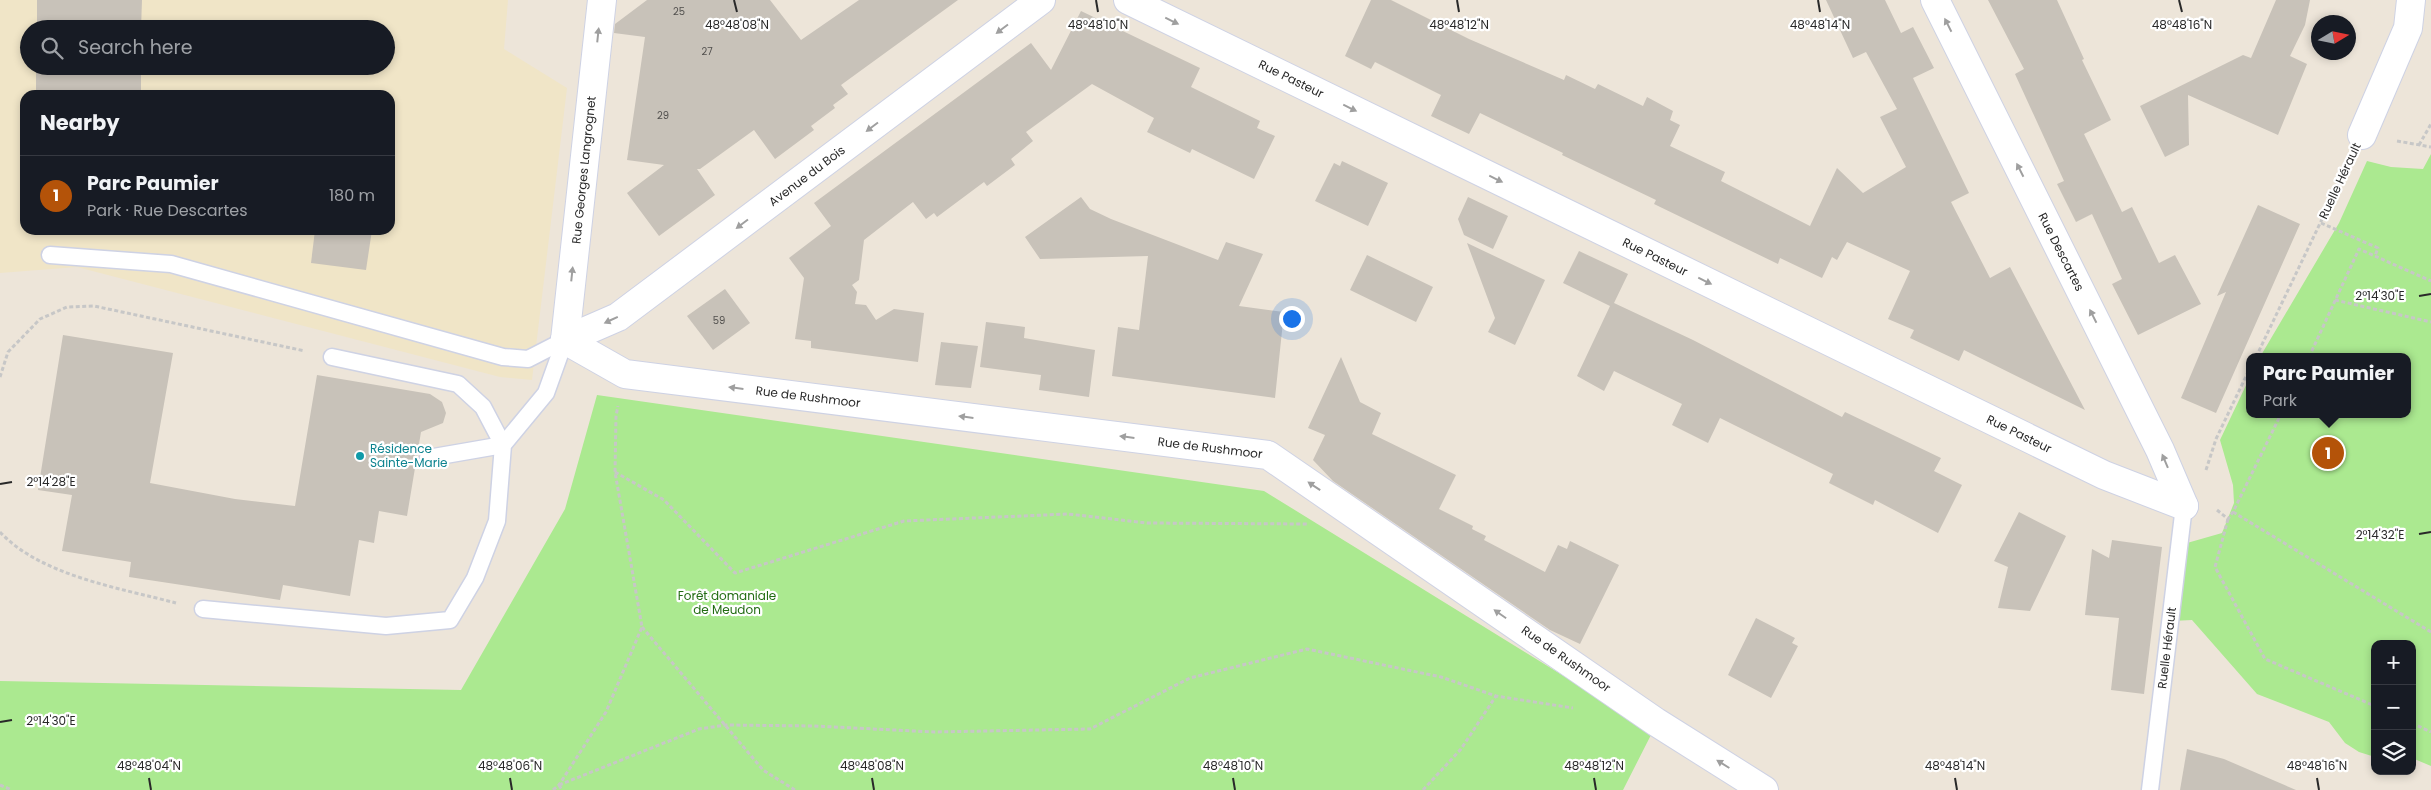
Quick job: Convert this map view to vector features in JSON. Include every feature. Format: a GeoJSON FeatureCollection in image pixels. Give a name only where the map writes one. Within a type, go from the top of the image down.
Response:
{"type":"FeatureCollection","features":[{"type":"Feature","properties":{"kind":"street","name":"Rue Georges Langrognet"},"geometry":{"type":"LineString","coordinates":[[565,340],[602,0]]}},
{"type":"Feature","properties":{"kind":"street","name":"Avenue du Bois"},"geometry":{"type":"LineString","coordinates":[[565,340],[618,317],[1041,0]]}},
{"type":"Feature","properties":{"kind":"street","name":"Rue Pasteur"},"geometry":{"type":"LineString","coordinates":[[1128,0],[2104,475],[2184,506]]}},
{"type":"Feature","properties":{"kind":"street","name":"Rue Descartes"},"geometry":{"type":"LineString","coordinates":[[1935,0],[2160,450],[2184,506]]}},
{"type":"Feature","properties":{"kind":"street","name":"Ruelle Hérault"},"geometry":{"type":"LineString","coordinates":[[2362,135],[2408,28],[2411,0]]}},
{"type":"Feature","properties":{"kind":"street","name":"Rue de Rushmoor"},"geometry":{"type":"LineString","coordinates":[[565,340],[625,374],[1268,455],[1656,722],[1764,790]]}},
{"type":"Feature","properties":{"kind":"lane"},"geometry":{"type":"LineString","coordinates":[[50,255],[171,264],[503,357],[528,359],[565,340]]}},
{"type":"Feature","properties":{"kind":"lane"},"geometry":{"type":"LineString","coordinates":[[428,458],[503,445],[546,394],[565,340]]}},
{"type":"Feature","properties":{"kind":"lane"},"geometry":{"type":"LineString","coordinates":[[203,609],[386,626],[450,620],[475,578],[497,521],[503,445],[484,407],[458,384],[332,357]]}},
{"type":"Feature","properties":{"kind":"lane","name":"Ruelle Hérault"},"geometry":{"type":"LineString","coordinates":[[2150,790],[2184,506]]}},
{"type":"Feature","properties":{"kind":"path"},"geometry":{"type":"LineString","coordinates":[[2419,145],[2431,124]]}},
{"type":"Feature","properties":{"kind":"path","name":"Ruelle Hérault"},"geometry":{"type":"LineString","coordinates":[[2258,353],[2362,135]]}},
{"type":"Feature","properties":{"kind":"path"},"geometry":{"type":"LineString","coordinates":[[2320,223],[2378,248],[2375,256]]}},
{"type":"Feature","properties":{"kind":"path"},"geometry":{"type":"LineString","coordinates":[[2311,353],[2359,249],[2431,281]]}},
{"type":"Feature","properties":{"kind":"path"},"geometry":{"type":"LineString","coordinates":[[2335,300],[2431,322]]}},
{"type":"Feature","properties":{"kind":"path"},"geometry":{"type":"LineString","coordinates":[[0,376],[8,352],[40,319],[67,307],[94,306],[332,357]]}},
{"type":"Feature","properties":{"kind":"path"},"geometry":{"type":"LineString","coordinates":[[625,374],[616,416],[615,472],[642,627],[763,770],[795,790]]}},
{"type":"Feature","properties":{"kind":"path"},"geometry":{"type":"LineString","coordinates":[[2204,477],[2216,439],[2246,376]]}},
{"type":"Feature","properties":{"kind":"path"},"geometry":{"type":"LineString","coordinates":[[2279,418],[2233,512],[2431,632]]}},
{"type":"Feature","properties":{"kind":"path"},"geometry":{"type":"LineString","coordinates":[[615,472],[664,500],[734,573],[904,520],[1068,514],[1147,523],[1309,524]]}},
{"type":"Feature","properties":{"kind":"path"},"geometry":{"type":"LineString","coordinates":[[2228,519],[2215,567],[2265,659],[2371,704]]}},
{"type":"Feature","properties":{"kind":"path"},"geometry":{"type":"LineString","coordinates":[[0,532],[8,541],[35,558],[79,578],[203,609]]}},
{"type":"Feature","properties":{"kind":"path"},"geometry":{"type":"LineString","coordinates":[[553,790],[559,785],[606,712],[642,627]]}},
{"type":"Feature","properties":{"kind":"path"},"geometry":{"type":"LineString","coordinates":[[559,785],[699,728],[726,725],[814,726],[934,732],[1090,729],[1190,678],[1307,649],[1441,677],[1496,696],[1580,710]]}},
{"type":"Feature","properties":{"kind":"path"},"geometry":{"type":"LineString","coordinates":[[1423,790],[1461,749],[1496,696]]}},
{"type":"Feature","properties":{"kind":"path"},"geometry":{"type":"LineString","coordinates":[[2416,725],[2431,732]]}},
{"type":"Feature","properties":{"kind":"path"},"geometry":{"type":"LineString","coordinates":[[0,785],[12,790]]}},
{"type":"Feature","properties":{"kind":"path"},"geometry":{"type":"LineString","coordinates":[[559,785],[562,790]]}},
{"type":"Feature","properties":{"kind":"shaded area"},"geometry":{"type":"Polygon","coordinates":[[[0,0],[508,0],[504,49],[567,88],[532,380],[500,377],[77,267],[0,273],[0,0]]]}},
{"type":"Feature","properties":{"kind":"green space"},"geometry":{"type":"Polygon","coordinates":[[[2431,154],[2431,766],[2416,760],[2416,640],[2371,640],[2371,756],[2359,752],[2345,743],[2329,722],[2257,694],[2192,620],[2172,621],[2187,543],[2222,533],[2234,503],[2233,485],[2220,440],[2246,385],[2246,418],[2411,418],[2411,353],[2262,353],[2339,223],[2367,161],[2391,167],[2423,169],[2431,154]]]}},
{"type":"Feature","properties":{"kind":"green space","name":"Forêt domaniale de Meudon"},"geometry":{"type":"Polygon","coordinates":[[[597,395],[1264,491],[1653,731],[1623,790],[0,790],[0,681],[461,690],[565,509],[597,395]]]}},
{"type":"Feature","properties":{"kind":"building"},"geometry":{"type":"Polygon","coordinates":[[[37,0],[142,0],[141,20],[37,20],[37,0]]]}},
{"type":"Feature","properties":{"kind":"building"},"geometry":{"type":"Polygon","coordinates":[[[647,0],[770,0],[801,40],[859,0],[958,0],[841,85],[848,94],[833,105],[835,108],[811,126],[814,130],[775,159],[754,130],[700,169],[697,169],[715,195],[659,236],[627,193],[664,165],[627,160],[645,37],[614,33],[615,24],[647,0]]]}},
{"type":"Feature","properties":{"kind":"building"},"geometry":{"type":"Polygon","coordinates":[[[1371,0],[1391,0],[1469,39],[1564,80],[1566,75],[1595,89],[1598,84],[1643,106],[1647,97],[1673,111],[1670,120],[1680,125],[1670,146],[1725,172],[1721,181],[1810,226],[1837,168],[1863,193],[1906,167],[1880,117],[1897,109],[1866,52],[1853,58],[1826,0],[1885,0],[1901,33],[1913,27],[1934,68],[1913,78],[1969,193],[1951,202],[1990,278],[2010,267],[2085,410],[1964,350],[1959,361],[1910,338],[1914,330],[1888,319],[1910,271],[1847,242],[1837,260],[1832,257],[1822,278],[1780,258],[1778,264],[1654,204],[1656,200],[1480,113],[1469,134],[1431,116],[1441,95],[1375,62],[1371,69],[1345,56],[1371,0]]]}},
{"type":"Feature","properties":{"kind":"building"},"geometry":{"type":"Polygon","coordinates":[[[1988,0],[2057,0],[2084,59],[2082,60],[2111,120],[2084,134],[2122,212],[2132,207],[2159,263],[2175,255],[2201,304],[2138,335],[2112,284],[2122,279],[2092,214],[2076,222],[2057,184],[2064,181],[2015,74],[2024,69],[1988,0]]]}},
{"type":"Feature","properties":{"kind":"building"},"geometry":{"type":"Polygon","coordinates":[[[2276,0],[2310,0],[2305,25],[2290,56],[2307,64],[2278,135],[2188,95],[2189,145],[2165,157],[2140,106],[2243,55],[2251,58],[2276,0]]]}},
{"type":"Feature","properties":{"kind":"building"},"geometry":{"type":"Polygon","coordinates":[[[1081,11],[1200,68],[1191,87],[1260,121],[1257,128],[1275,136],[1254,179],[1192,149],[1190,153],[1147,132],[1154,118],[1092,84],[1026,132],[1033,141],[1011,159],[1015,165],[987,186],[984,182],[937,217],[934,213],[926,219],[913,202],[864,240],[859,280],[852,285],[857,292],[855,304],[866,305],[876,320],[894,309],[924,313],[918,362],[811,348],[811,341],[795,339],[804,278],[789,258],[831,226],[814,203],[1031,43],[1051,70],[1081,11]]]}},
{"type":"Feature","properties":{"kind":"building"},"geometry":{"type":"Polygon","coordinates":[[[36,75],[141,75],[141,90],[36,90],[36,75]]]}},
{"type":"Feature","properties":{"kind":"building"},"geometry":{"type":"Polygon","coordinates":[[[1342,161],[1388,183],[1368,226],[1315,201],[1334,163],[1340,166],[1342,161]]]}},
{"type":"Feature","properties":{"kind":"building"},"geometry":{"type":"Polygon","coordinates":[[[1081,197],[1090,209],[1111,219],[1218,260],[1226,242],[1263,254],[1239,306],[1284,312],[1275,398],[1112,376],[1118,327],[1139,330],[1148,256],[1040,259],[1025,237],[1081,197]]]}},
{"type":"Feature","properties":{"kind":"building"},"geometry":{"type":"Polygon","coordinates":[[[1468,197],[1508,216],[1493,249],[1464,235],[1458,219],[1468,197]]]}},
{"type":"Feature","properties":{"kind":"building"},"geometry":{"type":"Polygon","coordinates":[[[2258,205],[2300,224],[2216,413],[2181,398],[2226,292],[2217,296],[2258,205]]]}},
{"type":"Feature","properties":{"kind":"building"},"geometry":{"type":"Polygon","coordinates":[[[314,235],[371,235],[366,270],[311,263],[314,235]]]}},
{"type":"Feature","properties":{"kind":"building"},"geometry":{"type":"Polygon","coordinates":[[[1467,243],[1545,280],[1515,345],[1488,332],[1495,318],[1467,243]]]}},
{"type":"Feature","properties":{"kind":"building"},"geometry":{"type":"Polygon","coordinates":[[[1579,251],[1628,274],[1614,303],[1693,340],[1842,417],[1845,412],[1941,458],[1934,471],[1962,485],[1938,533],[1875,500],[1873,505],[1829,483],[1833,474],[1720,418],[1708,443],[1672,425],[1682,404],[1614,371],[1604,391],[1577,376],[1610,306],[1563,283],[1579,251]]]}},
{"type":"Feature","properties":{"kind":"building"},"geometry":{"type":"Polygon","coordinates":[[[1367,255],[1433,287],[1416,322],[1350,290],[1367,255]]]}},
{"type":"Feature","properties":{"kind":"building"},"geometry":{"type":"Polygon","coordinates":[[[725,289],[750,323],[713,350],[687,316],[725,289]]]}},
{"type":"Feature","properties":{"kind":"building"},"geometry":{"type":"Polygon","coordinates":[[[986,322],[1025,327],[1024,338],[1095,350],[1089,397],[1039,390],[1041,375],[980,367],[986,322]]]}},
{"type":"Feature","properties":{"kind":"building","name":"Résidence Sainte-Marie"},"geometry":{"type":"Polygon","coordinates":[[[63,335],[173,353],[150,483],[235,499],[295,506],[317,375],[430,394],[442,402],[446,413],[443,423],[421,432],[407,516],[379,511],[374,543],[359,540],[350,596],[283,585],[280,600],[129,577],[131,562],[62,551],[72,495],[38,490],[63,335]]]}},
{"type":"Feature","properties":{"kind":"building"},"geometry":{"type":"Polygon","coordinates":[[[941,342],[978,346],[971,388],[935,385],[941,342]]]}},
{"type":"Feature","properties":{"kind":"building"},"geometry":{"type":"Polygon","coordinates":[[[1341,357],[1360,402],[1381,413],[1372,434],[1456,475],[1439,509],[1473,526],[1472,529],[1486,536],[1484,540],[1545,572],[1558,545],[1567,549],[1570,541],[1619,565],[1580,644],[1550,630],[1333,481],[1313,460],[1325,435],[1308,428],[1341,357]]]}},
{"type":"Feature","properties":{"kind":"building"},"geometry":{"type":"Polygon","coordinates":[[[2019,512],[2066,536],[2030,611],[1998,608],[2008,567],[1994,561],[2019,512]]]}},
{"type":"Feature","properties":{"kind":"building"},"geometry":{"type":"Polygon","coordinates":[[[2112,540],[2162,547],[2144,694],[2111,690],[2119,618],[2085,615],[2092,549],[2109,558],[2112,540]]]}},
{"type":"Feature","properties":{"kind":"building"},"geometry":{"type":"Polygon","coordinates":[[[1756,618],[1795,638],[1792,643],[1798,646],[1771,698],[1728,675],[1756,618]]]}},
{"type":"Feature","properties":{"kind":"building"},"geometry":{"type":"Polygon","coordinates":[[[2187,749],[2224,759],[2296,790],[2180,790],[2187,749]]]}},
{"type":"Feature","properties":{"kind":"place","name":"Parc Paumier"},"geometry":{"type":"Point","coordinates":[2328,453]}},
{"type":"Feature","properties":{"kind":"place","name":"Résidence Sainte-Marie"},"geometry":{"type":"Point","coordinates":[360,456]}}]}
